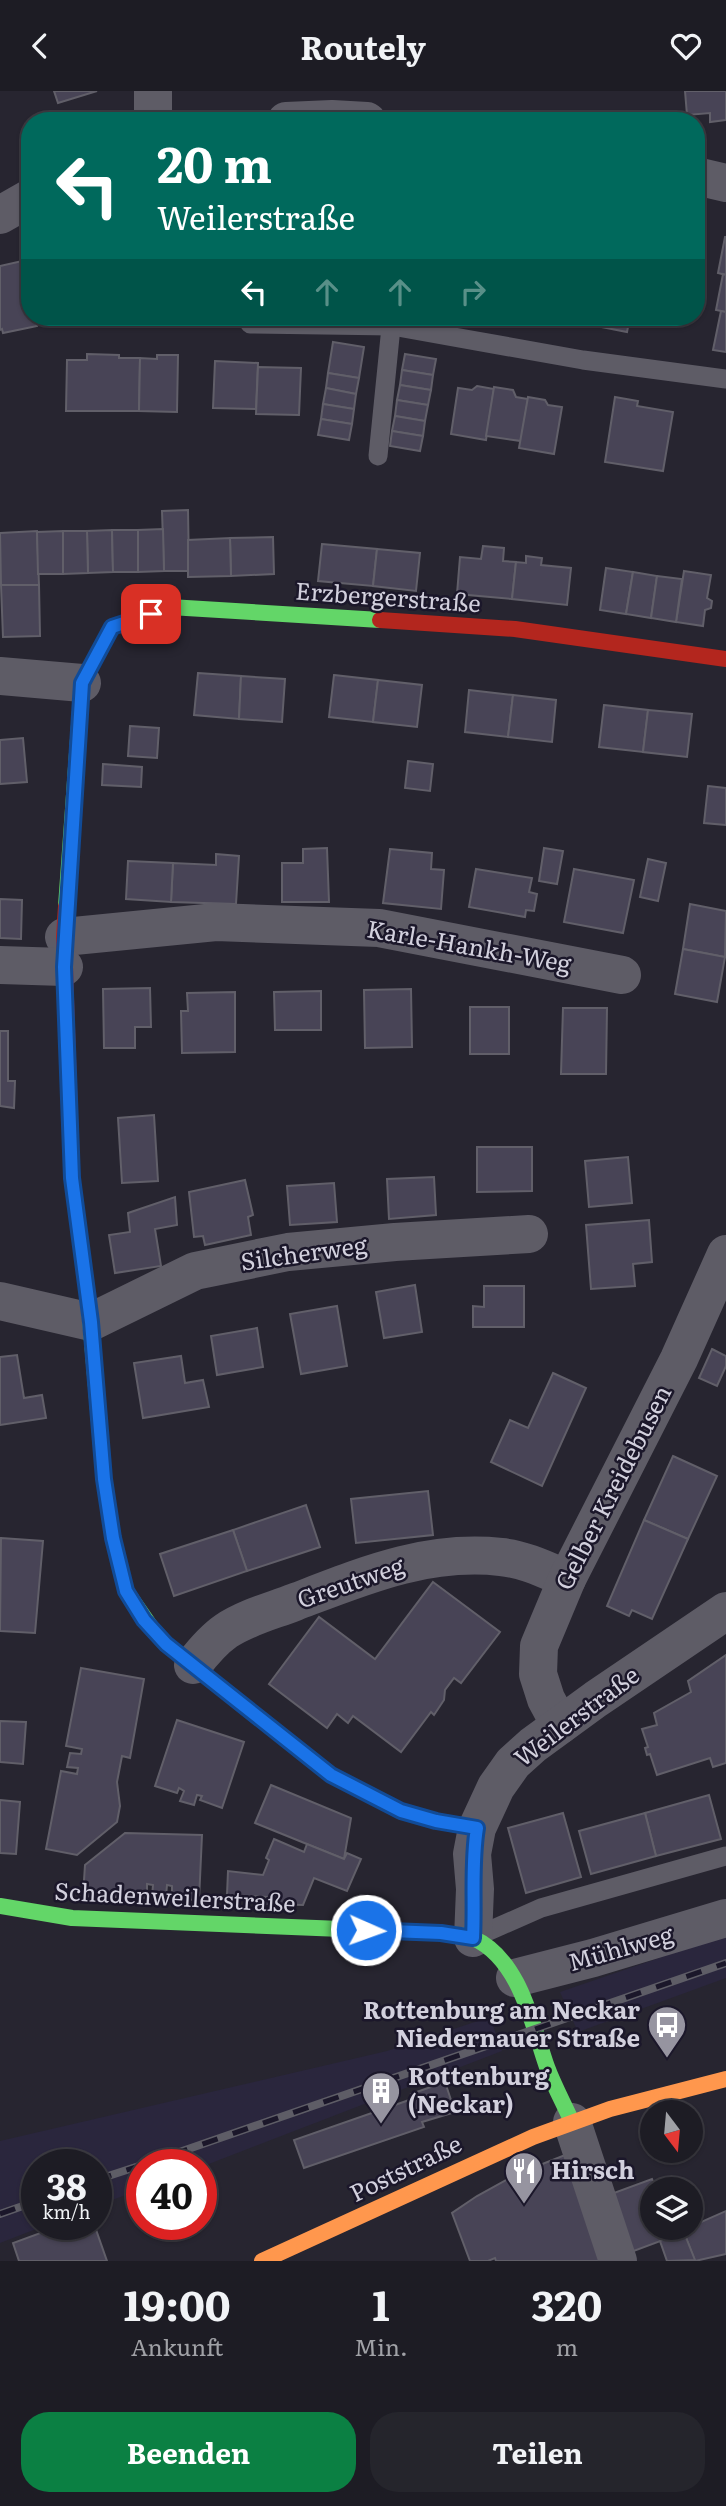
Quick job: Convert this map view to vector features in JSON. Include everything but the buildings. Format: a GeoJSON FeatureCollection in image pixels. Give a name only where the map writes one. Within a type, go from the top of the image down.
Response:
{"type":"FeatureCollection","features":[{"type":"Feature","properties":{"kind":"street"},"geometry":{"type":"LineString","coordinates":[[153,91],[153,112]]}},
{"type":"Feature","properties":{"kind":"street"},"geometry":{"type":"LineString","coordinates":[[705,178],[726,183]]}},
{"type":"Feature","properties":{"kind":"street"},"geometry":{"type":"LineString","coordinates":[[0,215],[21,203]]}},
{"type":"Feature","properties":{"kind":"street","name":"Erzbergerstraße"},"geometry":{"type":"LineString","coordinates":[[82,683],[112,627],[170,607],[515,629],[726,659]]}},
{"type":"Feature","properties":{"kind":"street"},"geometry":{"type":"LineString","coordinates":[[0,676],[82,683],[64,952],[72,1178],[91,1322],[104,1479],[113,1538],[126,1591],[144,1620],[166,1644],[280,1735],[343,1781],[401,1811],[436,1821],[477,1828]]}},
{"type":"Feature","properties":{"kind":"street","name":"Karle-Hankh-Weg"},"geometry":{"type":"LineString","coordinates":[[0,965],[216,922],[379,928],[622,975]]}},
{"type":"Feature","properties":{"kind":"street","name":"Silcherweg"},"geometry":{"type":"LineString","coordinates":[[91,1322],[195,1271],[275,1255],[395,1242],[529,1234]]}},
{"type":"Feature","properties":{"kind":"street","name":"Gelber Kreidebusen"},"geometry":{"type":"LineString","coordinates":[[560,1725],[546,1699],[538,1674],[539,1646],[567,1579],[679,1359],[726,1255]]}},
{"type":"Feature","properties":{"kind":"street"},"geometry":{"type":"LineString","coordinates":[[0,1301],[91,1322]]}},
{"type":"Feature","properties":{"kind":"street","name":"Greutweg"},"geometry":{"type":"LineString","coordinates":[[193,1665],[208,1646],[243,1621],[383,1568],[422,1560],[463,1556],[503,1557],[539,1567],[567,1579]]}},
{"type":"Feature","properties":{"kind":"street","name":"Weilerstraße"},"geometry":{"type":"LineString","coordinates":[[473,1938],[475,1889],[472,1854],[477,1828],[496,1787],[513,1763],[560,1725],[726,1611]]}},
{"type":"Feature","properties":{"kind":"street","name":"Schadenweilerstraße"},"geometry":{"type":"LineString","coordinates":[[0,1906],[72,1918],[441,1933],[473,1938]]}},
{"type":"Feature","properties":{"kind":"street","name":"Mühlweg"},"geometry":{"type":"LineString","coordinates":[[515,1978],[593,1958],[726,1917]]}},
{"type":"Feature","properties":{"kind":"street"},"geometry":{"type":"LineString","coordinates":[[473,1938],[495,1954],[515,1978],[524,1994],[548,2070],[572,2122],[618,2261]]}},
{"type":"Feature","properties":{"kind":"street","name":"Poststraße"},"geometry":{"type":"LineString","coordinates":[[262,2261],[478,2160],[572,2122],[659,2095],[726,2079]]}},
{"type":"Feature","properties":{"kind":"lane"},"geometry":{"type":"LineString","coordinates":[[378,457],[391,326]]}},
{"type":"Feature","properties":{"kind":"lane"},"geometry":{"type":"LineString","coordinates":[[416,326],[583,360],[726,379]]}},
{"type":"Feature","properties":{"kind":"lane"},"geometry":{"type":"LineString","coordinates":[[473,1938],[541,1908],[726,1856]]}},
{"type":"Feature","properties":{"kind":"shaded area"},"geometry":{"type":"Polygon","coordinates":[[[726,1935],[726,1978],[578,2032],[560,1992],[726,1935]]]}},
{"type":"Feature","properties":{"kind":"shaded area"},"geometry":{"type":"Polygon","coordinates":[[[490,2017],[502,2051],[217,2161],[217,2149],[126,2149],[126,2195],[112,2200],[112,2149],[21,2149],[21,2235],[0,2243],[0,2141],[387,2051],[490,2017]]]}},
{"type":"Feature","properties":{"kind":"railway"},"geometry":{"type":"LineString","coordinates":[[188,2149],[726,1963]]}},
{"type":"Feature","properties":{"kind":"railway"},"geometry":{"type":"LineString","coordinates":[[112,2175],[126,2170]]}},
{"type":"Feature","properties":{"kind":"railway"},"geometry":{"type":"LineString","coordinates":[[0,2214],[21,2207]]}},
{"type":"Feature","properties":{"kind":"traffic: fast"},"geometry":{"type":"LineString","coordinates":[[66,906],[82,683],[112,627],[170,607],[380,620]]}},
{"type":"Feature","properties":{"kind":"traffic: fast"},"geometry":{"type":"LineString","coordinates":[[89,1307],[104,1479],[113,1538],[126,1591],[151,1627]]}},
{"type":"Feature","properties":{"kind":"traffic: fast"},"geometry":{"type":"LineString","coordinates":[[0,1906],[72,1918],[441,1933],[473,1938],[489,1948],[513,1977],[522,1994],[550,2074],[572,2122]]}},
{"type":"Feature","properties":{"kind":"traffic: slow"},"geometry":{"type":"LineString","coordinates":[[151,1627],[166,1644],[331,1775],[401,1811],[436,1821],[477,1828]]}},
{"type":"Feature","properties":{"kind":"traffic: slow"},"geometry":{"type":"LineString","coordinates":[[262,2261],[533,2137],[610,2109],[726,2079]]}},
{"type":"Feature","properties":{"kind":"traffic: jam"},"geometry":{"type":"LineString","coordinates":[[380,620],[515,629],[726,659]]}},
{"type":"Feature","properties":{"kind":"traffic: jam"},"geometry":{"type":"LineString","coordinates":[[66,906],[64,937],[72,1178],[89,1307]]}},
{"type":"Feature","properties":{"kind":"place","name":"Rottenburg am Neckar Niedernauer Straße"},"geometry":{"type":"Point","coordinates":[667,2059]}},
{"type":"Feature","properties":{"kind":"place","name":"Rottenburg (Neckar)"},"geometry":{"type":"Point","coordinates":[381,2125]}},
{"type":"Feature","properties":{"kind":"place","name":"Hirsch"},"geometry":{"type":"Point","coordinates":[524,2205]}},
{"type":"Feature","properties":{"kind":"route"},"geometry":{"type":"LineString","coordinates":[[151,614],[112,627],[82,683],[64,937],[72,1178],[91,1322],[104,1479],[113,1538],[126,1591],[144,1620],[166,1644],[270,1727],[331,1775],[366,1795],[401,1811],[436,1821],[477,1828],[472,1854],[475,1889],[473,1938],[441,1933],[366,1930]]}}]}
